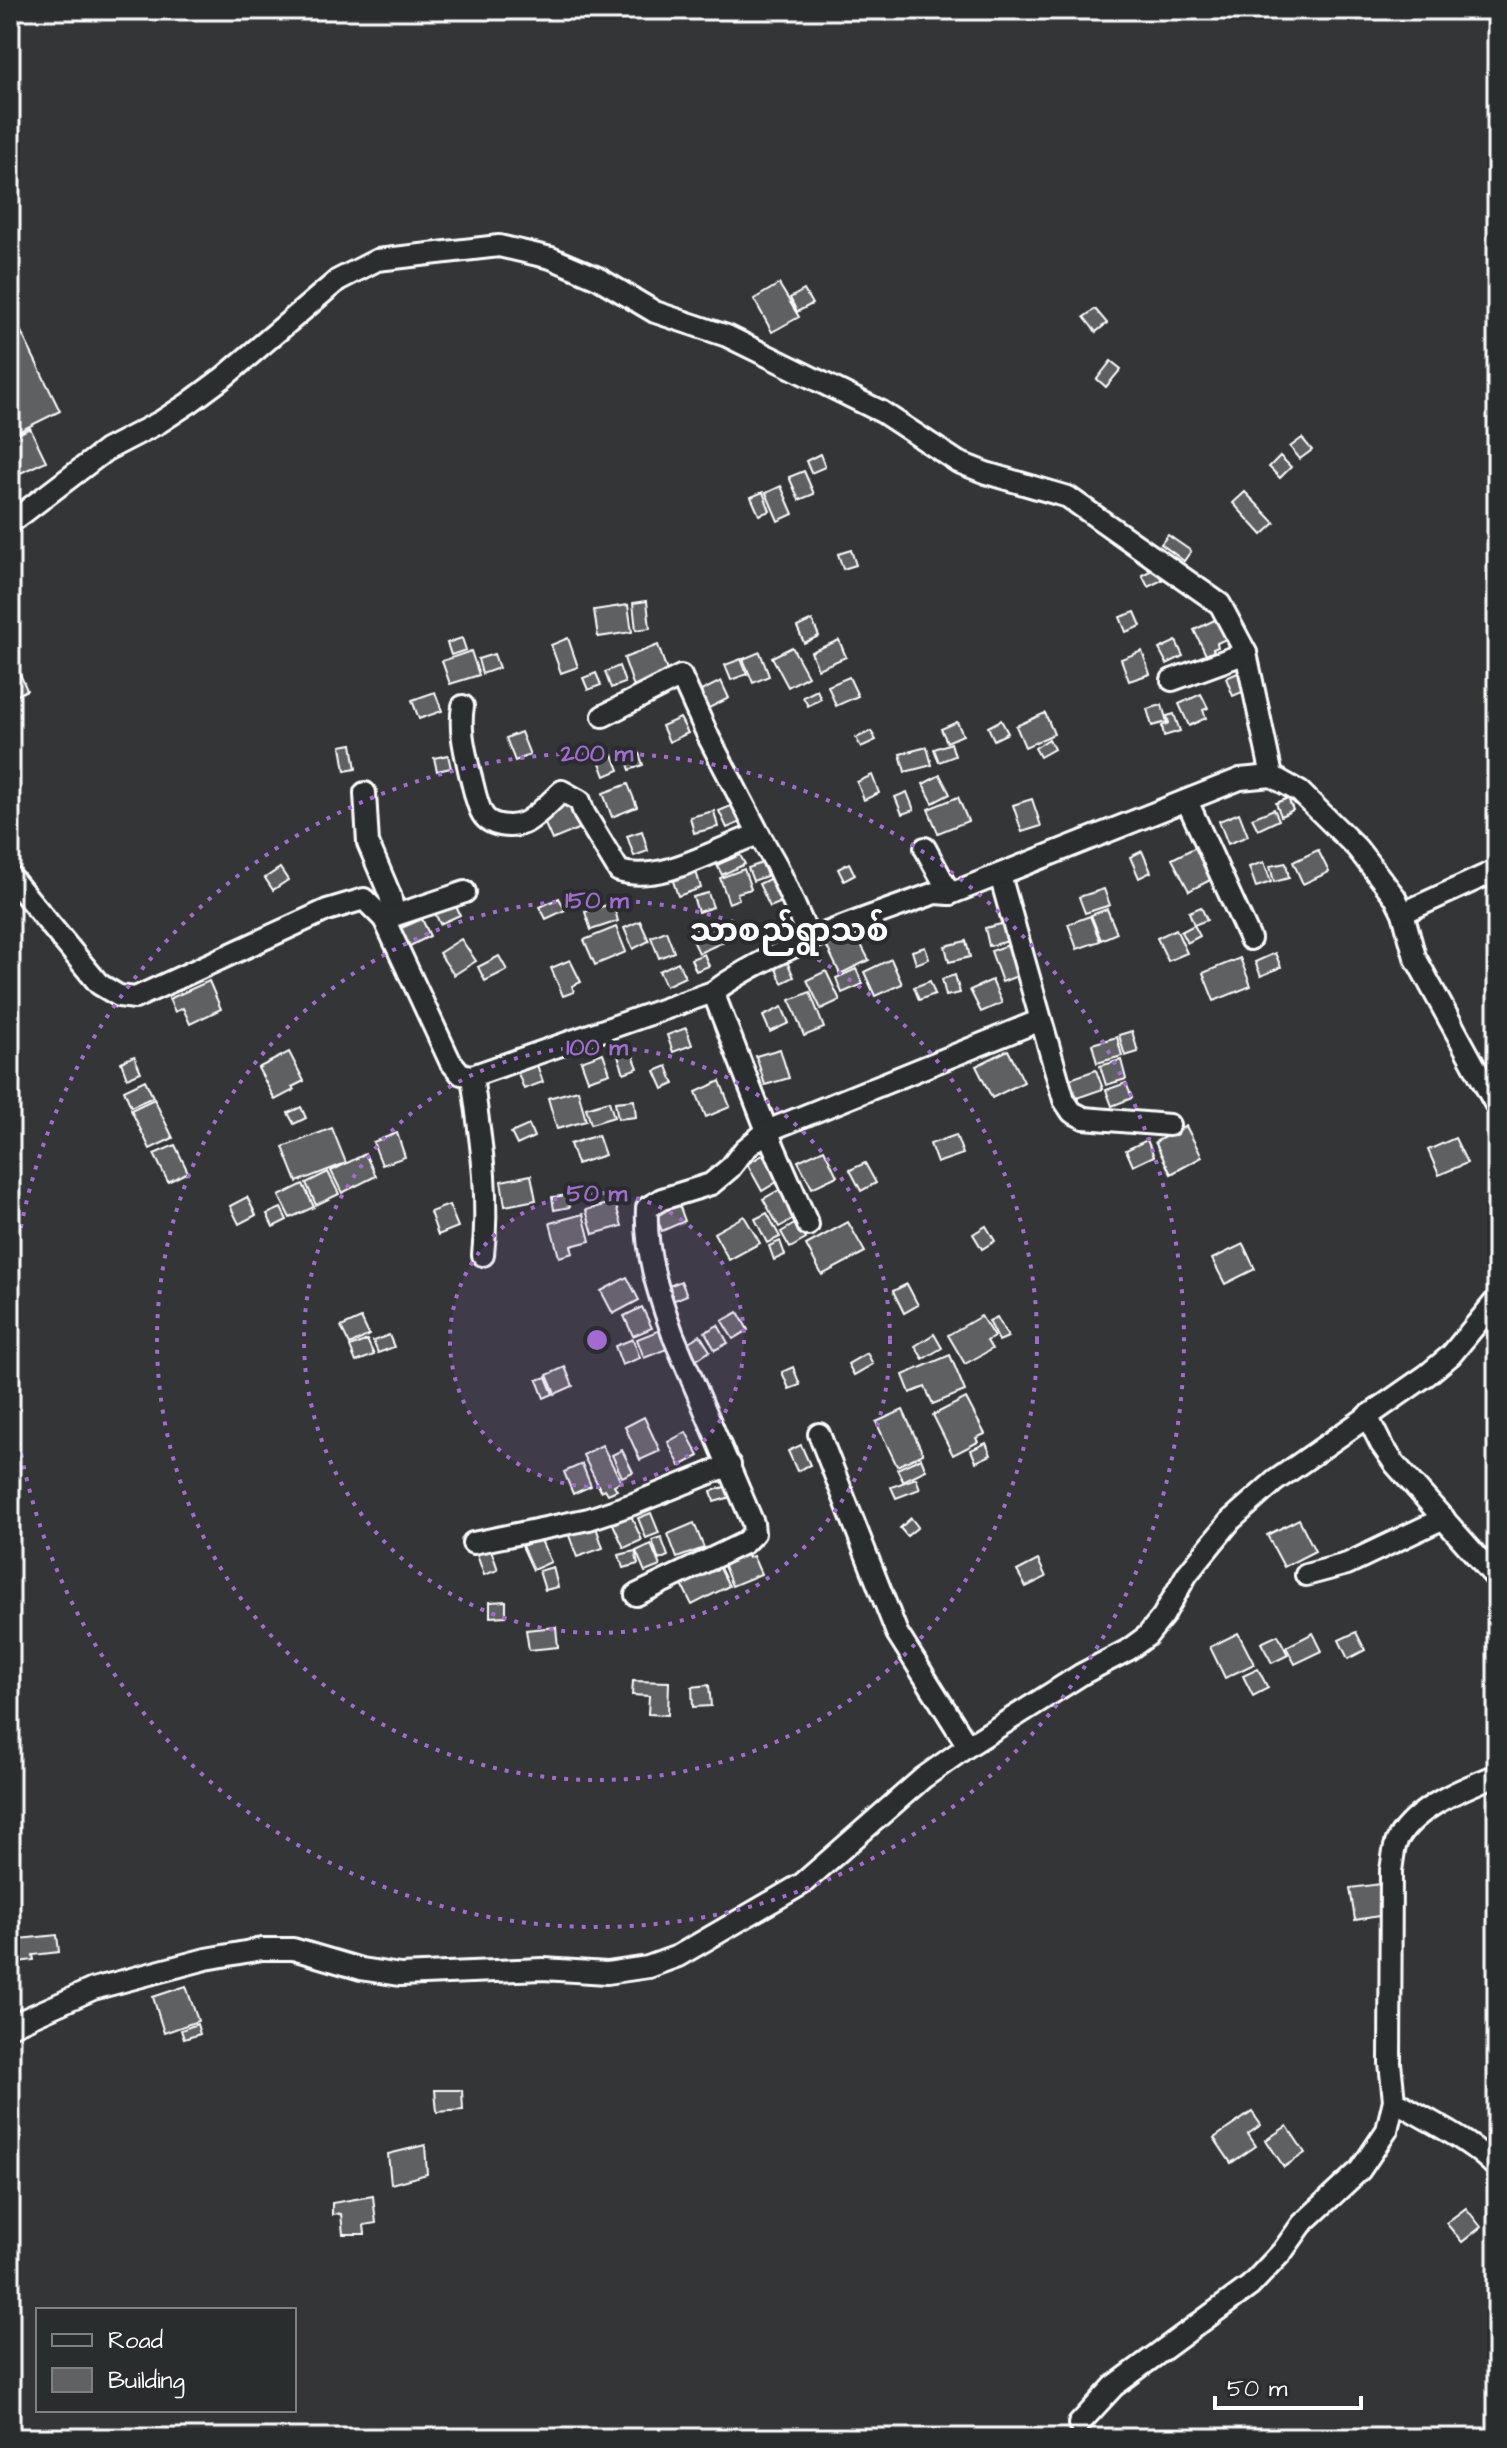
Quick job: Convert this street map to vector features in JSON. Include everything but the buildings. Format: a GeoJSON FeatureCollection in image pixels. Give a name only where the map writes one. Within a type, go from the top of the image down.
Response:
{"type":"FeatureCollection","features":[{"type":"Feature","properties":{"kind":"street"},"geometry":{"type":"LineString","coordinates":[[10,523],[106,450],[189,403],[338,280],[377,260],[499,246],[551,258],[598,278],[655,312],[727,336],[882,412],[958,462],[1068,497],[1220,604],[1246,653],[1272,776]]}},
{"type":"Feature","properties":{"kind":"street"},"geometry":{"type":"LineString","coordinates":[[1172,680],[1246,653]]}},
{"type":"Feature","properties":{"kind":"street"},"geometry":{"type":"LineString","coordinates":[[603,716],[681,676],[709,738],[777,866],[810,940]]}},
{"type":"Feature","properties":{"kind":"street"},"geometry":{"type":"LineString","coordinates":[[463,706],[460,722],[463,745],[478,804],[486,819],[496,825],[524,823],[562,791],[580,801],[619,871],[634,875],[661,873],[759,834]]}},
{"type":"Feature","properties":{"kind":"street"},"geometry":{"type":"LineString","coordinates":[[10,876],[99,984],[119,996],[135,998],[327,910],[364,899],[387,918],[450,1061],[461,1074],[472,1076],[713,992],[733,978],[810,940],[935,893],[950,894],[1240,779],[1272,776],[1300,792],[1357,848],[1395,897],[1403,913],[1415,957],[1497,1107]]}},
{"type":"Feature","properties":{"kind":"street"},"geometry":{"type":"LineString","coordinates":[[365,793],[368,843],[392,904],[387,918]]}},
{"type":"Feature","properties":{"kind":"street"},"geometry":{"type":"LineString","coordinates":[[1187,801],[1250,939]]}},
{"type":"Feature","properties":{"kind":"street"},"geometry":{"type":"LineString","coordinates":[[925,848],[950,894]]}},
{"type":"Feature","properties":{"kind":"street"},"geometry":{"type":"LineString","coordinates":[[1403,913],[1497,870]]}},
{"type":"Feature","properties":{"kind":"street"},"geometry":{"type":"LineString","coordinates":[[1000,875],[1064,1100],[1072,1112],[1084,1118],[1169,1125]]}},
{"type":"Feature","properties":{"kind":"street"},"geometry":{"type":"LineString","coordinates":[[387,918],[465,892]]}},
{"type":"Feature","properties":{"kind":"street"},"geometry":{"type":"LineString","coordinates":[[713,992],[767,1131],[808,1225]]}},
{"type":"Feature","properties":{"kind":"street"},"geometry":{"type":"LineString","coordinates":[[636,1595],[744,1543],[754,1533],[730,1465],[662,1305],[646,1245],[647,1208],[662,1199],[711,1184],[767,1131],[1041,1020]]}},
{"type":"Feature","properties":{"kind":"street"},"geometry":{"type":"LineString","coordinates":[[472,1076],[486,1188],[487,1220],[483,1255]]}},
{"type":"Feature","properties":{"kind":"street"},"geometry":{"type":"LineString","coordinates":[[10,2026],[93,1989],[206,1959],[262,1949],[293,1949],[361,1969],[400,1975],[543,1969],[607,1973],[648,1967],[678,1956],[802,1884],[923,1778],[968,1746],[1147,1636],[1163,1616],[1187,1574],[1231,1520],[1275,1481],[1427,1375],[1451,1355],[1497,1299]]}},
{"type":"Feature","properties":{"kind":"street"},"geometry":{"type":"LineString","coordinates":[[1367,1416],[1395,1464],[1497,1579]]}},
{"type":"Feature","properties":{"kind":"street"},"geometry":{"type":"LineString","coordinates":[[819,1434],[897,1633],[968,1746]]}},
{"type":"Feature","properties":{"kind":"street"},"geometry":{"type":"LineString","coordinates":[[473,1543],[589,1519],[730,1465]]}},
{"type":"Feature","properties":{"kind":"street"},"geometry":{"type":"LineString","coordinates":[[1306,1575],[1347,1564],[1444,1518]]}},
{"type":"Feature","properties":{"kind":"street"},"geometry":{"type":"LineString","coordinates":[[1079,2424],[1114,2386],[1214,2315],[1268,2269],[1302,2224],[1360,2170],[1387,2130],[1394,2100],[1390,2063],[1391,1870],[1397,1840],[1420,1814],[1464,1788],[1497,1775]]}},
{"type":"Feature","properties":{"kind":"street"},"geometry":{"type":"LineString","coordinates":[[1394,2100],[1474,2146],[1497,2168]]}},
{"type":"Feature","properties":{"kind":"district","name":"သာစည်ရွာသစ်"},"geometry":{"type":"Point","coordinates":[789,931]}}]}
